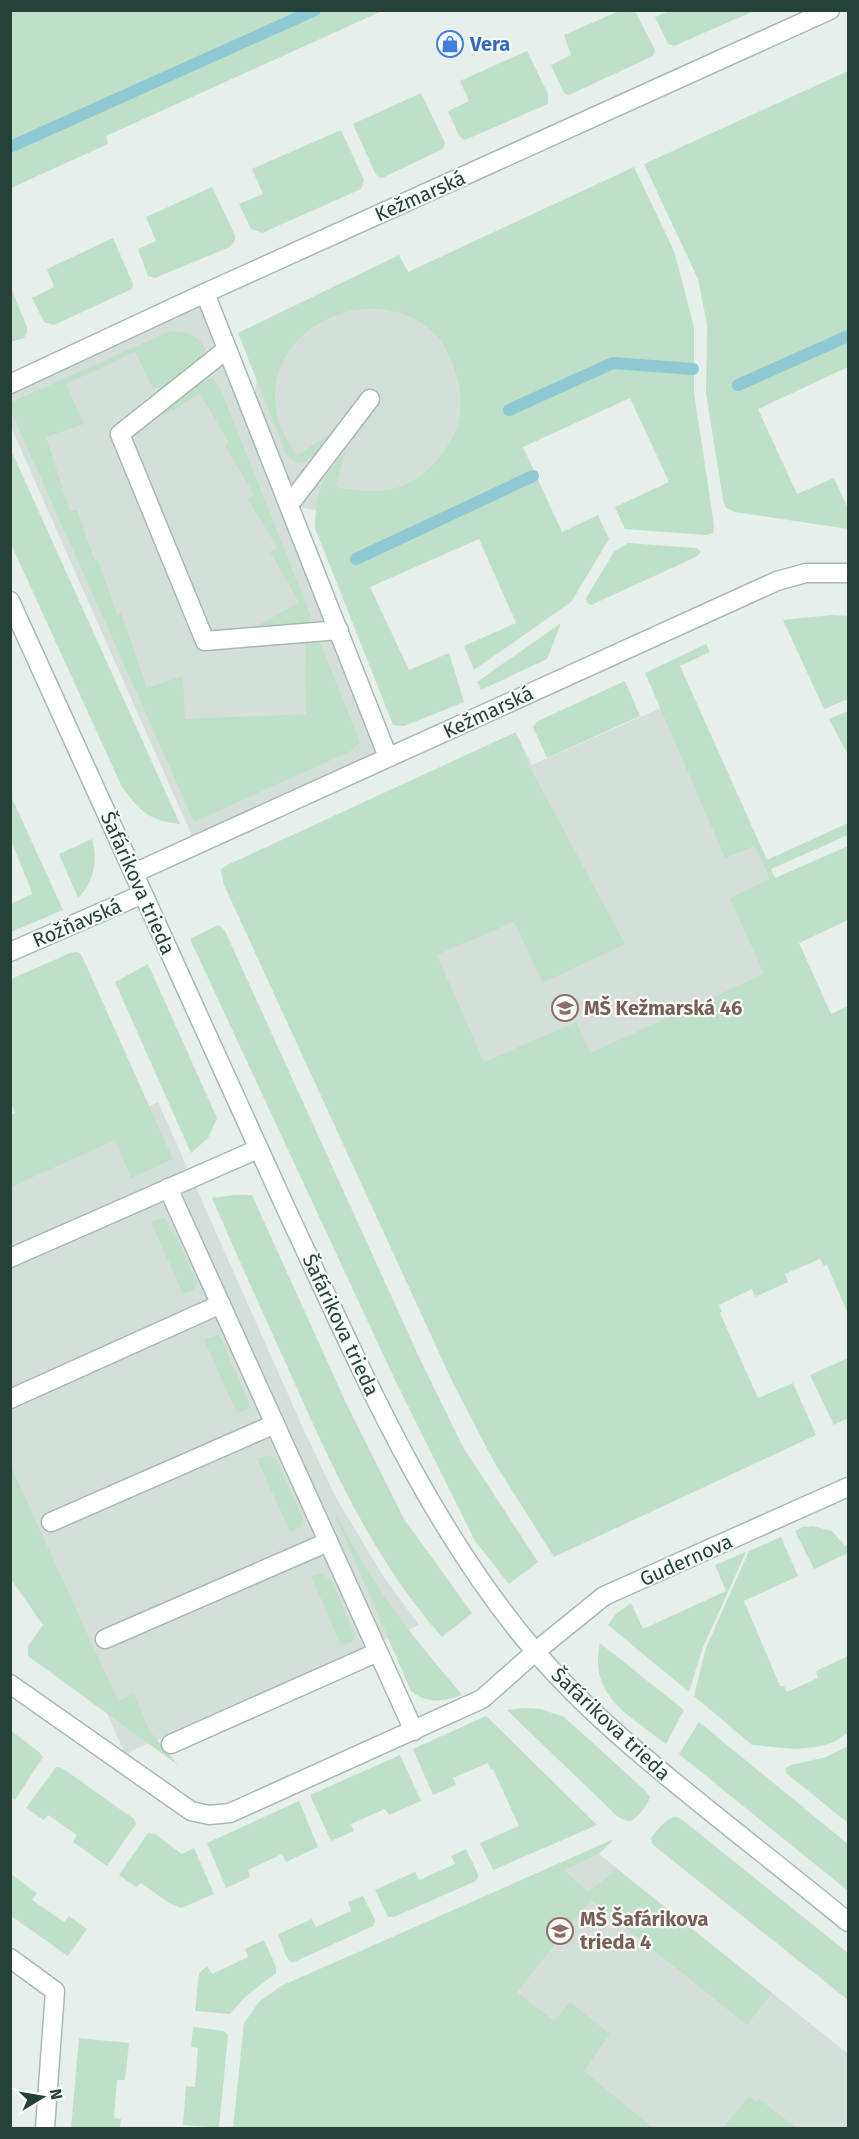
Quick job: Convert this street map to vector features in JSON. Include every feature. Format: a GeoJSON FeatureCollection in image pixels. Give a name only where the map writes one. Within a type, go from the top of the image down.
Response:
{"type":"FeatureCollection","features":[{"type":"Feature","properties":{"kind":"street","name":"Kežmarská"},"geometry":{"type":"LineString","coordinates":[[10,384],[205,293],[830,10]]}},
{"type":"Feature","properties":{"kind":"street"},"geometry":{"type":"LineString","coordinates":[[205,293],[388,757]]}},
{"type":"Feature","properties":{"kind":"street"},"geometry":{"type":"LineString","coordinates":[[227,349],[120,434],[205,641],[339,630]]}},
{"type":"Feature","properties":{"kind":"street"},"geometry":{"type":"LineString","coordinates":[[289,505],[370,399]]}},
{"type":"Feature","properties":{"kind":"street","name":"Kežmarská"},"geometry":{"type":"LineString","coordinates":[[134,873],[777,581],[806,573],[849,573]]}},
{"type":"Feature","properties":{"kind":"street","name":"Šafárikova trieda"},"geometry":{"type":"LineString","coordinates":[[10,601],[258,1149],[375,1399],[415,1475],[490,1593],[535,1652],[586,1706],[666,1776],[849,1922]]}},
{"type":"Feature","properties":{"kind":"street","name":"Rožňavská"},"geometry":{"type":"LineString","coordinates":[[10,952],[143,894]]}},
{"type":"Feature","properties":{"kind":"street"},"geometry":{"type":"LineString","coordinates":[[10,1258],[258,1149]]}},
{"type":"Feature","properties":{"kind":"street"},"geometry":{"type":"LineString","coordinates":[[168,1188],[414,1731]]}},
{"type":"Feature","properties":{"kind":"street"},"geometry":{"type":"LineString","coordinates":[[10,1399],[221,1304]]}},
{"type":"Feature","properties":{"kind":"street"},"geometry":{"type":"LineString","coordinates":[[51,1522],[275,1424]]}},
{"type":"Feature","properties":{"kind":"street","name":"Gudernova"},"geometry":{"type":"LineString","coordinates":[[10,1684],[191,1811],[202,1814],[223,1814],[238,1810],[482,1699],[604,1596],[849,1487]]}},
{"type":"Feature","properties":{"kind":"street"},"geometry":{"type":"LineString","coordinates":[[105,1640],[328,1542]]}},
{"type":"Feature","properties":{"kind":"street"},"geometry":{"type":"LineString","coordinates":[[171,1744],[378,1652]]}},
{"type":"Feature","properties":{"kind":"street"},"geometry":{"type":"LineString","coordinates":[[10,1958],[55,1991],[45,2128]]}},
{"type":"Feature","properties":{"kind":"shaded area"},"geometry":{"type":"Polygon","coordinates":[[[205,293],[257,423],[255,389],[262,355],[313,297],[458,317],[473,464],[335,514],[289,505],[388,757],[196,845],[11,427],[10,384],[205,293]]]}},
{"type":"Feature","properties":{"kind":"shaded area","name":"MŠ Kežmarská 46"},"geometry":{"type":"Polygon","coordinates":[[[688,696],[848,1052],[536,1300],[267,895],[519,739],[532,765],[688,696]]]}},
{"type":"Feature","properties":{"kind":"shaded area"},"geometry":{"type":"Polygon","coordinates":[[[158,1102],[335,1496],[383,1576],[419,1625],[125,1754],[11,1498],[10,1166],[158,1102]]]}},
{"type":"Feature","properties":{"kind":"shaded area","name":"MŠ Šafárikova trieda 4"},"geometry":{"type":"Polygon","coordinates":[[[599,1854],[848,2054],[848,2128],[274,2128],[282,1995],[599,1854]]]}},
{"type":"Feature","properties":{"kind":"green space"},"geometry":{"type":"Polygon","coordinates":[[[672,10],[754,11],[674,46],[668,44],[655,17],[672,10]]]}},
{"type":"Feature","properties":{"kind":"green space"},"geometry":{"type":"Polygon","coordinates":[[[10,11],[382,11],[106,136],[108,144],[11,188],[10,11]]]}},
{"type":"Feature","properties":{"kind":"green space"},"geometry":{"type":"Polygon","coordinates":[[[619,11],[635,11],[655,50],[653,56],[569,95],[564,93],[551,65],[571,55],[564,35],[619,11]]]}},
{"type":"Feature","properties":{"kind":"green space"},"geometry":{"type":"Polygon","coordinates":[[[527,51],[548,94],[548,104],[465,140],[459,136],[448,111],[469,101],[460,81],[527,51]]]}},
{"type":"Feature","properties":{"kind":"green space"},"geometry":{"type":"Polygon","coordinates":[[[848,71],[848,367],[758,409],[797,494],[834,478],[848,509],[848,529],[735,512],[726,508],[706,393],[707,324],[698,279],[644,164],[848,71]]]}},
{"type":"Feature","properties":{"kind":"green space"},"geometry":{"type":"Polygon","coordinates":[[[421,93],[445,143],[443,149],[382,178],[376,175],[353,124],[421,93]]]}},
{"type":"Feature","properties":{"kind":"green space"},"geometry":{"type":"Polygon","coordinates":[[[341,130],[364,180],[361,189],[262,233],[251,229],[239,204],[263,194],[252,169],[341,130]]]}},
{"type":"Feature","properties":{"kind":"green space"},"geometry":{"type":"Polygon","coordinates":[[[634,167],[674,251],[694,327],[694,393],[714,525],[713,533],[706,535],[625,529],[615,507],[669,482],[630,398],[523,447],[562,532],[598,515],[609,539],[571,602],[474,670],[464,646],[516,623],[479,539],[370,587],[409,670],[449,653],[464,702],[404,726],[393,725],[315,528],[317,505],[325,478],[346,451],[335,487],[367,491],[394,489],[406,484],[418,478],[441,455],[453,437],[461,406],[459,385],[450,357],[441,341],[417,320],[389,310],[359,310],[330,318],[306,333],[287,355],[276,383],[278,421],[297,456],[326,436],[316,453],[298,463],[286,454],[238,333],[399,255],[408,272],[634,167]]]}},
{"type":"Feature","properties":{"kind":"green space"},"geometry":{"type":"Polygon","coordinates":[[[212,187],[235,235],[235,240],[230,247],[155,278],[148,276],[138,249],[156,241],[146,217],[212,187]]]}},
{"type":"Feature","properties":{"kind":"green space"},"geometry":{"type":"Polygon","coordinates":[[[113,238],[133,284],[132,289],[54,325],[44,322],[32,298],[54,287],[47,269],[113,238]]]}},
{"type":"Feature","properties":{"kind":"green space"},"geometry":{"type":"Polygon","coordinates":[[[11,288],[27,332],[24,338],[11,342],[11,288]]]}},
{"type":"Feature","properties":{"kind":"green space"},"geometry":{"type":"Polygon","coordinates":[[[171,331],[187,333],[196,338],[206,349],[203,357],[172,384],[153,389],[135,352],[66,384],[84,424],[46,437],[70,511],[77,510],[117,614],[121,613],[147,688],[183,676],[185,719],[306,714],[305,641],[320,642],[360,742],[351,751],[194,822],[11,411],[10,404],[171,331]]]}},
{"type":"Feature","properties":{"kind":"green space"},"geometry":{"type":"Polygon","coordinates":[[[212,378],[220,388],[312,619],[305,624],[257,626],[299,602],[270,552],[277,547],[248,499],[254,495],[225,446],[229,443],[200,394],[165,415],[158,411],[201,379],[212,378]]]}},
{"type":"Feature","properties":{"kind":"green space"},"geometry":{"type":"Polygon","coordinates":[[[10,450],[180,824],[169,823],[146,813],[122,787],[11,544],[10,450]]]}},
{"type":"Feature","properties":{"kind":"green space"},"geometry":{"type":"Polygon","coordinates":[[[628,543],[696,548],[701,551],[698,556],[591,605],[587,603],[586,598],[614,552],[628,543]]]}},
{"type":"Feature","properties":{"kind":"green space"},"geometry":{"type":"Polygon","coordinates":[[[831,615],[848,616],[848,699],[824,709],[783,620],[831,615]]]}},
{"type":"Feature","properties":{"kind":"green space"},"geometry":{"type":"Polygon","coordinates":[[[561,623],[547,659],[481,690],[477,682],[561,623]]]}},
{"type":"Feature","properties":{"kind":"green space","name":"MŠ Kežmarská 46"},"geometry":{"type":"Polygon","coordinates":[[[706,644],[710,652],[680,666],[767,860],[848,823],[848,835],[771,869],[775,878],[848,846],[848,920],[799,943],[831,1014],[848,1006],[848,1314],[827,1265],[824,1266],[820,1259],[785,1274],[788,1282],[755,1297],[752,1289],[719,1305],[722,1312],[720,1313],[758,1398],[793,1383],[816,1435],[554,1557],[494,1462],[452,1381],[224,885],[221,870],[225,866],[516,732],[531,769],[625,944],[543,983],[514,922],[437,955],[484,1062],[576,1022],[590,1053],[764,974],[730,898],[770,879],[755,846],[725,858],[645,673],[706,644]]]}},
{"type":"Feature","properties":{"kind":"green space"},"geometry":{"type":"Polygon","coordinates":[[[625,681],[640,716],[547,758],[533,727],[538,721],[625,681]]]}},
{"type":"Feature","properties":{"kind":"green space"},"geometry":{"type":"Polygon","coordinates":[[[848,711],[848,755],[829,719],[848,711]]]}},
{"type":"Feature","properties":{"kind":"green space"},"geometry":{"type":"Polygon","coordinates":[[[11,796],[63,910],[11,932],[11,904],[32,894],[11,841],[11,796]]]}},
{"type":"Feature","properties":{"kind":"green space"},"geometry":{"type":"Polygon","coordinates":[[[92,839],[95,855],[93,870],[88,885],[78,898],[59,854],[92,839]]]}},
{"type":"Feature","properties":{"kind":"green space"},"geometry":{"type":"Polygon","coordinates":[[[218,925],[226,933],[419,1357],[463,1447],[538,1562],[509,1584],[475,1541],[395,1380],[190,939],[218,925]]]}},
{"type":"Feature","properties":{"kind":"green space"},"geometry":{"type":"Polygon","coordinates":[[[77,952],[81,954],[173,1159],[131,1178],[115,1140],[11,1187],[11,1115],[15,1113],[10,1098],[11,979],[77,952]]]}},
{"type":"Feature","properties":{"kind":"green space"},"geometry":{"type":"Polygon","coordinates":[[[148,964],[217,1118],[208,1138],[191,1153],[115,982],[148,964]]]}},
{"type":"Feature","properties":{"kind":"green space"},"geometry":{"type":"Polygon","coordinates":[[[252,1195],[347,1405],[404,1519],[472,1613],[442,1637],[418,1609],[376,1547],[323,1445],[212,1198],[252,1195]]]}},
{"type":"Feature","properties":{"kind":"green space"},"geometry":{"type":"Polygon","coordinates":[[[164,1218],[173,1229],[197,1284],[193,1290],[183,1294],[151,1222],[164,1218]]]}},
{"type":"Feature","properties":{"kind":"green space"},"geometry":{"type":"Polygon","coordinates":[[[219,1334],[251,1408],[237,1413],[204,1340],[219,1334]]]}},
{"type":"Feature","properties":{"kind":"green space"},"geometry":{"type":"Polygon","coordinates":[[[848,1358],[848,1418],[834,1425],[810,1375],[848,1358]]]}},
{"type":"Feature","properties":{"kind":"green space"},"geometry":{"type":"Polygon","coordinates":[[[269,1455],[277,1460],[303,1518],[301,1527],[290,1532],[257,1459],[269,1455]]]}},
{"type":"Feature","properties":{"kind":"green space"},"geometry":{"type":"Polygon","coordinates":[[[10,1464],[118,1701],[134,1694],[149,1730],[178,1765],[28,1656],[28,1646],[43,1625],[11,1579],[10,1464]]]}},
{"type":"Feature","properties":{"kind":"green space"},"geometry":{"type":"Polygon","coordinates":[[[332,1508],[387,1600],[462,1695],[448,1699],[429,1700],[411,1691],[332,1508]]]}},
{"type":"Feature","properties":{"kind":"green space"},"geometry":{"type":"Polygon","coordinates":[[[813,1526],[832,1531],[845,1546],[848,1545],[848,1553],[814,1569],[795,1531],[813,1526]]]}},
{"type":"Feature","properties":{"kind":"green space"},"geometry":{"type":"Polygon","coordinates":[[[781,1537],[798,1576],[744,1601],[780,1686],[784,1686],[787,1692],[818,1678],[816,1671],[848,1656],[848,1733],[832,1743],[816,1747],[795,1749],[752,1745],[694,1696],[706,1648],[749,1551],[781,1537]]]}},
{"type":"Feature","properties":{"kind":"green space"},"geometry":{"type":"Polygon","coordinates":[[[746,1552],[703,1647],[689,1692],[608,1625],[616,1614],[631,1603],[643,1629],[726,1591],[715,1565],[746,1552]]]}},
{"type":"Feature","properties":{"kind":"green space"},"geometry":{"type":"Polygon","coordinates":[[[321,1573],[331,1580],[354,1632],[354,1639],[350,1643],[341,1645],[311,1576],[321,1573]]]}},
{"type":"Feature","properties":{"kind":"green space"},"geometry":{"type":"Polygon","coordinates":[[[600,1643],[684,1710],[666,1744],[626,1714],[606,1691],[600,1677],[598,1661],[600,1643]]]}},
{"type":"Feature","properties":{"kind":"green space"},"geometry":{"type":"Polygon","coordinates":[[[541,1709],[564,1717],[646,1791],[650,1797],[639,1815],[629,1821],[618,1817],[507,1710],[541,1709]]]}},
{"type":"Feature","properties":{"kind":"green space"},"geometry":{"type":"Polygon","coordinates":[[[486,1716],[597,1825],[493,1870],[480,1843],[519,1826],[493,1769],[491,1770],[488,1763],[453,1778],[456,1785],[433,1795],[413,1749],[486,1716]]]}},
{"type":"Feature","properties":{"kind":"green space"},"geometry":{"type":"Polygon","coordinates":[[[699,1722],[848,1844],[848,1891],[679,1754],[699,1722]]]}},
{"type":"Feature","properties":{"kind":"green space"},"geometry":{"type":"Polygon","coordinates":[[[11,1731],[43,1757],[15,1800],[11,1797],[11,1731]]]}},
{"type":"Feature","properties":{"kind":"green space"},"geometry":{"type":"Polygon","coordinates":[[[848,1746],[848,1823],[786,1773],[786,1768],[826,1757],[848,1746]]]}},
{"type":"Feature","properties":{"kind":"green space"},"geometry":{"type":"Polygon","coordinates":[[[400,1755],[421,1801],[389,1815],[385,1809],[351,1824],[354,1831],[331,1841],[310,1795],[400,1755]]]}},
{"type":"Feature","properties":{"kind":"green space"},"geometry":{"type":"Polygon","coordinates":[[[56,1767],[62,1768],[134,1819],[136,1824],[107,1866],[73,1842],[77,1835],[48,1815],[44,1820],[26,1808],[56,1767]]]}},
{"type":"Feature","properties":{"kind":"green space"},"geometry":{"type":"Polygon","coordinates":[[[299,1801],[318,1847],[286,1862],[282,1854],[248,1870],[250,1877],[226,1888],[207,1843],[299,1801]]]}},
{"type":"Feature","properties":{"kind":"green space"},"geometry":{"type":"Polygon","coordinates":[[[674,1817],[680,1818],[848,1953],[848,2000],[652,1844],[651,1838],[655,1832],[674,1817]]]}},
{"type":"Feature","properties":{"kind":"green space"},"geometry":{"type":"Polygon","coordinates":[[[148,1833],[155,1834],[182,1854],[194,1848],[214,1894],[181,1908],[169,1903],[141,1883],[136,1887],[119,1875],[148,1833]]]}},
{"type":"Feature","properties":{"kind":"green space","name":"MŠ Šafárikova trieda 4"},"geometry":{"type":"Polygon","coordinates":[[[614,1839],[599,1854],[564,1870],[588,1892],[617,1869],[772,1993],[747,2025],[591,1900],[517,1992],[554,2021],[570,2002],[610,2034],[584,2071],[653,2128],[233,2128],[244,2023],[259,2002],[281,1986],[614,1839]]]}},
{"type":"Feature","properties":{"kind":"green space"},"geometry":{"type":"Polygon","coordinates":[[[466,1849],[478,1874],[476,1881],[394,1917],[388,1917],[375,1890],[415,1872],[419,1880],[455,1864],[451,1856],[466,1849]]]}},
{"type":"Feature","properties":{"kind":"green space"},"geometry":{"type":"Polygon","coordinates":[[[11,1874],[37,1893],[32,1900],[64,1922],[69,1916],[87,1929],[68,1956],[11,1916],[11,1874]]]}},
{"type":"Feature","properties":{"kind":"green space"},"geometry":{"type":"Polygon","coordinates":[[[363,1896],[375,1920],[373,1926],[292,1963],[287,1958],[278,1934],[312,1919],[316,1927],[351,1911],[348,1902],[363,1896]]]}},
{"type":"Feature","properties":{"kind":"green space"},"geometry":{"type":"Polygon","coordinates":[[[264,1940],[276,1967],[276,1973],[245,1997],[230,2014],[195,2011],[199,1973],[207,1966],[212,1974],[248,1957],[245,1949],[264,1940]]]}},
{"type":"Feature","properties":{"kind":"green space"},"geometry":{"type":"Polygon","coordinates":[[[193,2027],[224,2031],[228,2035],[219,2128],[183,2125],[186,2086],[195,2087],[198,2048],[191,2047],[193,2027]]]}},
{"type":"Feature","properties":{"kind":"green space"},"geometry":{"type":"Polygon","coordinates":[[[79,2038],[129,2043],[125,2080],[117,2080],[114,2118],[121,2119],[120,2128],[71,2128],[79,2038]]]}},
{"type":"Feature","properties":{"kind":"green space"},"geometry":{"type":"Polygon","coordinates":[[[749,2096],[757,2102],[759,2099],[797,2128],[723,2128],[749,2096]]]}},
{"type":"Feature","properties":{"kind":"waterway"},"geometry":{"type":"LineString","coordinates":[[10,147],[315,10]]}},
{"type":"Feature","properties":{"kind":"waterway"},"geometry":{"type":"LineString","coordinates":[[738,385],[848,336]]}},
{"type":"Feature","properties":{"kind":"waterway"},"geometry":{"type":"LineString","coordinates":[[509,410],[613,363],[693,369]]}},
{"type":"Feature","properties":{"kind":"waterway"},"geometry":{"type":"LineString","coordinates":[[356,559],[533,476]]}},
{"type":"Feature","properties":{"kind":"place","name":"Vera"},"geometry":{"type":"Point","coordinates":[450,44]}},
{"type":"Feature","properties":{"kind":"place","name":"MŠ Kežmarská 46"},"geometry":{"type":"Point","coordinates":[565,1008]}},
{"type":"Feature","properties":{"kind":"place","name":"MŠ Šafárikova trieda 4"},"geometry":{"type":"Point","coordinates":[560,1931]}}]}
